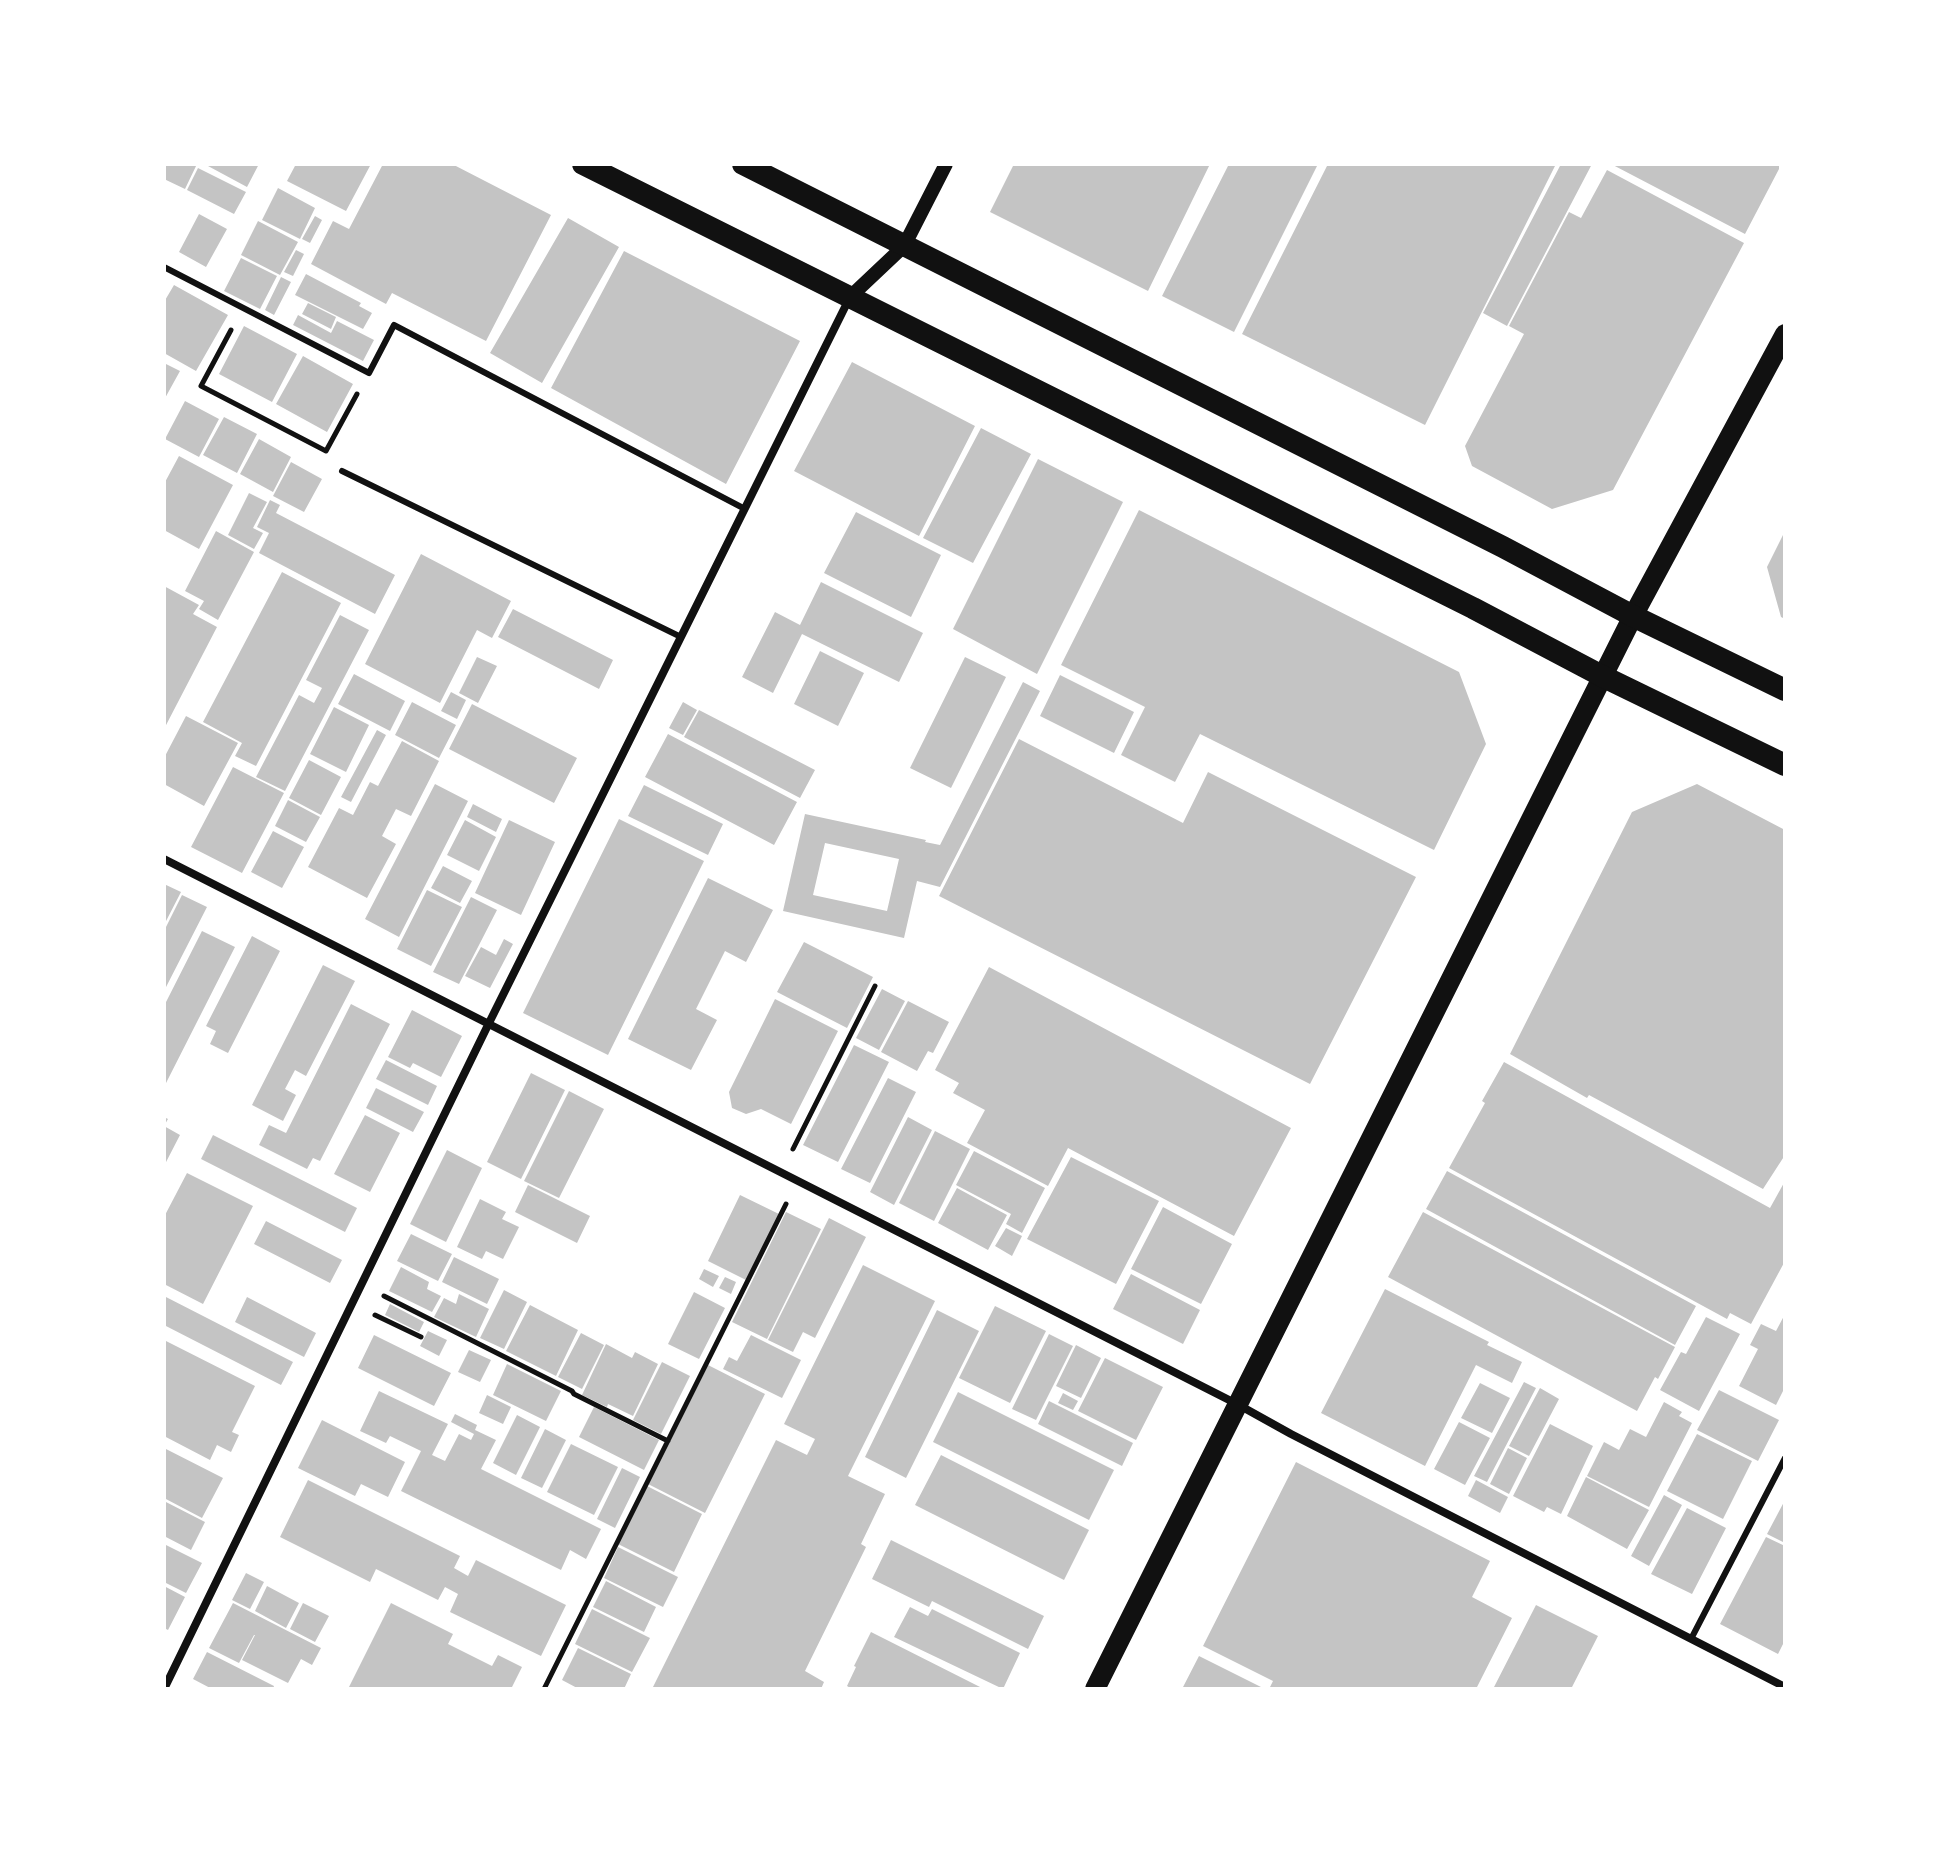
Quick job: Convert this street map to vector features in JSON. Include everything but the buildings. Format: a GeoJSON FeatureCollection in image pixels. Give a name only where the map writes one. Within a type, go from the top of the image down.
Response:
{"type":"FeatureCollection","features":[{"type":"Feature","properties":{"kind":"highway"},"geometry":{"type":"LineString","coordinates":[[583,164],[1785,765]]}},
{"type":"Feature","properties":{"kind":"highway"},"geometry":{"type":"LineString","coordinates":[[743,164],[1503,547],[1633,616],[1785,690]]}},
{"type":"Feature","properties":{"kind":"main road"},"geometry":{"type":"LineString","coordinates":[[1095,1689],[1602,676],[1785,334]]}},
{"type":"Feature","properties":{"kind":"street"},"geometry":{"type":"LineString","coordinates":[[164,1689],[488,1025],[850,297],[904,246],[946,164]]}},
{"type":"Feature","properties":{"kind":"street"},"geometry":{"type":"LineString","coordinates":[[164,859],[1237,1404],[1785,1687]]}},
{"type":"Feature","properties":{"kind":"lane"},"geometry":{"type":"LineString","coordinates":[[164,267],[369,373],[394,325],[745,509]]}},
{"type":"Feature","properties":{"kind":"lane"},"geometry":{"type":"LineString","coordinates":[[342,471],[681,637]]}},
{"type":"Feature","properties":{"kind":"lane"},"geometry":{"type":"LineString","coordinates":[[1691,1639],[1785,1458]]}},
{"type":"Feature","properties":{"kind":"path"},"geometry":{"type":"LineString","coordinates":[[243,308],[201,386],[326,451],[369,373]]}},
{"type":"Feature","properties":{"kind":"path"},"geometry":{"type":"LineString","coordinates":[[780,1174],[875,986]]}},
{"type":"Feature","properties":{"kind":"path"},"geometry":{"type":"LineString","coordinates":[[544,1689],[797,1182]]}},
{"type":"Feature","properties":{"kind":"path"},"geometry":{"type":"LineString","coordinates":[[362,1284],[668,1441]]}},
{"type":"Feature","properties":{"kind":"path"},"geometry":{"type":"LineString","coordinates":[[353,1304],[421,1337]]}}]}
